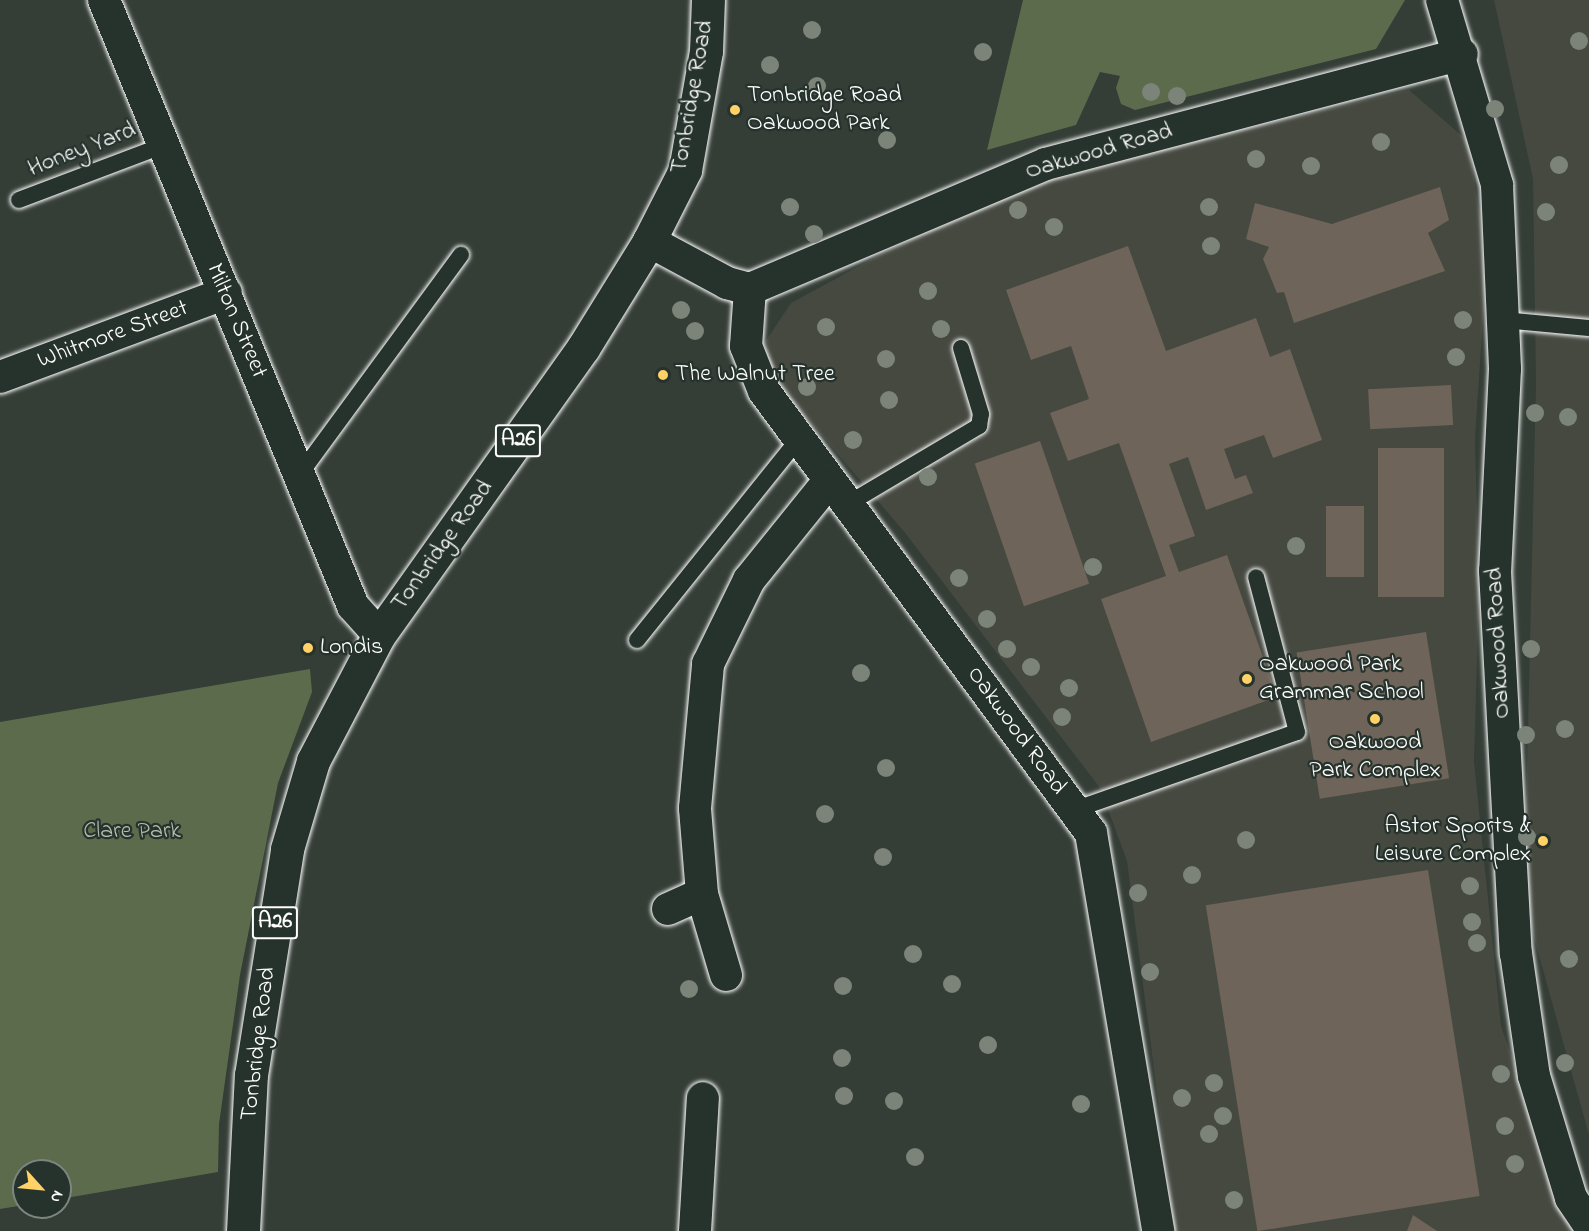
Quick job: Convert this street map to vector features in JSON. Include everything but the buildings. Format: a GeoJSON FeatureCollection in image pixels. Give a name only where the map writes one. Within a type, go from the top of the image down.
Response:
{"type":"FeatureCollection","features":[{"type":"Feature","properties":{"kind":"main road","name":"Tonbridge Road"},"geometry":{"type":"LineString","coordinates":[[243,1231],[251,1075],[287,849],[313,761],[379,635],[583,348],[649,241],[685,170],[706,51],[708,0]]}},
{"type":"Feature","properties":{"kind":"street","name":"Milton Street"},"geometry":{"type":"LineString","coordinates":[[104,0],[162,146],[226,293],[353,606],[379,635]]}},
{"type":"Feature","properties":{"kind":"street","name":"Oakwood Road"},"geometry":{"type":"LineString","coordinates":[[1442,0],[1462,54],[1497,185],[1505,369],[1495,571],[1516,953],[1534,1076],[1571,1198],[1589,1225]]}},
{"type":"Feature","properties":{"kind":"street","name":"Oakwood Road"},"geometry":{"type":"LineString","coordinates":[[1158,1231],[1091,833],[797,441],[787,416],[764,391],[746,346],[750,289],[1046,164],[1462,54]]}},
{"type":"Feature","properties":{"kind":"street"},"geometry":{"type":"LineString","coordinates":[[649,241],[727,283],[750,289]]}},
{"type":"Feature","properties":{"kind":"street","name":"Whitmore Street"},"geometry":{"type":"LineString","coordinates":[[0,377],[226,293]]}},
{"type":"Feature","properties":{"kind":"street"},"geometry":{"type":"LineString","coordinates":[[726,975],[702,894],[695,808],[708,664],[749,580],[838,493]]}},
{"type":"Feature","properties":{"kind":"street"},"geometry":{"type":"LineString","coordinates":[[668,909],[702,894]]}},
{"type":"Feature","properties":{"kind":"street"},"geometry":{"type":"LineString","coordinates":[[695,1231],[703,1098]]}},
{"type":"Feature","properties":{"kind":"lane","name":"Honey Yard"},"geometry":{"type":"LineString","coordinates":[[19,200],[162,146]]}},
{"type":"Feature","properties":{"kind":"lane"},"geometry":{"type":"LineString","coordinates":[[300,474],[461,255]]}},
{"type":"Feature","properties":{"kind":"lane"},"geometry":{"type":"LineString","coordinates":[[1503,320],[1589,328]]}},
{"type":"Feature","properties":{"kind":"lane"},"geometry":{"type":"LineString","coordinates":[[838,493],[979,426],[981,414],[961,348]]}},
{"type":"Feature","properties":{"kind":"lane"},"geometry":{"type":"LineString","coordinates":[[637,640],[797,441]]}},
{"type":"Feature","properties":{"kind":"lane"},"geometry":{"type":"LineString","coordinates":[[1074,810],[1297,732],[1256,577]]}},
{"type":"Feature","properties":{"kind":"shaded area"},"geometry":{"type":"Polygon","coordinates":[[[1494,0],[1589,0],[1589,1135],[1524,902],[1536,383],[1533,179],[1494,0]]]}},
{"type":"Feature","properties":{"kind":"shaded area","name":"Oakwood Park Grammar School"},"geometry":{"type":"Polygon","coordinates":[[[1409,90],[1468,141],[1480,218],[1485,289],[1475,438],[1479,597],[1474,761],[1501,1026],[1573,1231],[1175,1231],[1127,861],[1100,788],[906,534],[767,371],[765,342],[791,303],[885,252],[1058,174],[1409,90]]]}},
{"type":"Feature","properties":{"kind":"green space"},"geometry":{"type":"Polygon","coordinates":[[[1023,0],[1405,0],[1376,49],[1135,110],[1121,104],[1116,88],[1120,76],[1100,72],[1076,125],[987,150],[1023,0]]]}},
{"type":"Feature","properties":{"kind":"green space","name":"Clare Park"},"geometry":{"type":"Polygon","coordinates":[[[310,669],[312,692],[278,783],[240,975],[219,1124],[218,1172],[72,1197],[72,1159],[12,1159],[12,1207],[0,1209],[0,722],[310,669]]]}},
{"type":"Feature","properties":{"kind":"place","name":"Tonbridge Road Oakwood Park"},"geometry":{"type":"Point","coordinates":[735,110]}},
{"type":"Feature","properties":{"kind":"place","name":"The Walnut Tree"},"geometry":{"type":"Point","coordinates":[663,375]}},
{"type":"Feature","properties":{"kind":"place","name":"Londis"},"geometry":{"type":"Point","coordinates":[308,648]}},
{"type":"Feature","properties":{"kind":"place","name":"Oakwood Park Grammar School"},"geometry":{"type":"Point","coordinates":[1247,679]}},
{"type":"Feature","properties":{"kind":"place","name":"Oakwood Park Complex"},"geometry":{"type":"Point","coordinates":[1375,719]}},
{"type":"Feature","properties":{"kind":"place","name":"Astor Sports & Leisure Complex"},"geometry":{"type":"Point","coordinates":[1543,841]}}]}
